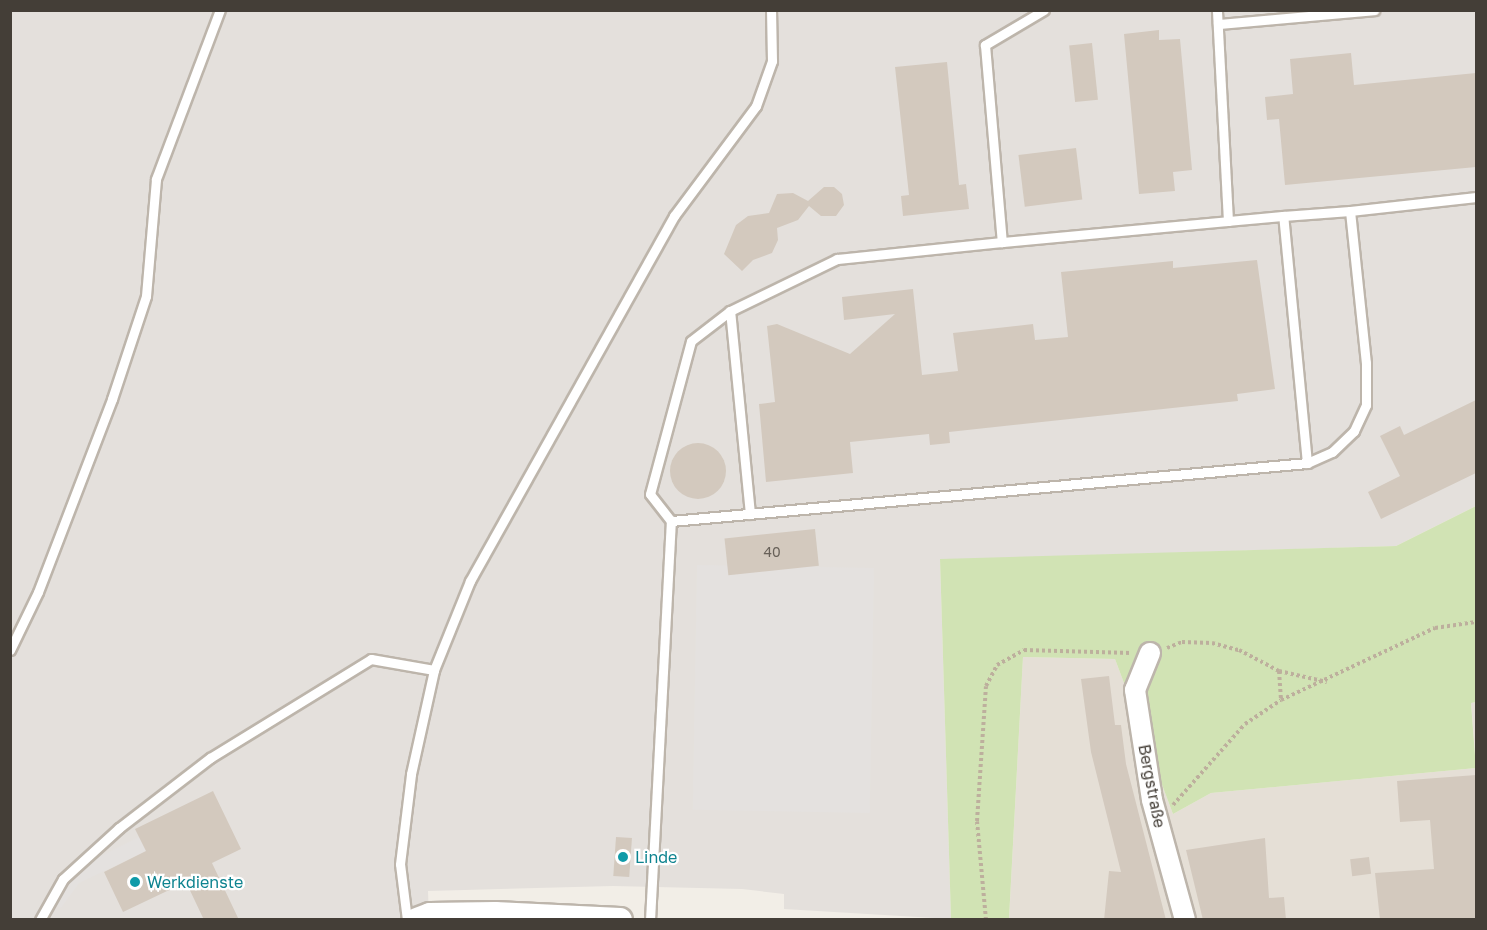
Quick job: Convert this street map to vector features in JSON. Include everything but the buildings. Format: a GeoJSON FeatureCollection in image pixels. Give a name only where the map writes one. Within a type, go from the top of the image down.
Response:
{"type":"FeatureCollection","features":[{"type":"Feature","properties":{"kind":"street","name":"Bergstraße"},"geometry":{"type":"LineString","coordinates":[[1150,653],[1135,690],[1152,800],[1185,920]]}},
{"type":"Feature","properties":{"kind":"street"},"geometry":{"type":"LineString","coordinates":[[417,920],[430,915],[495,914],[620,920]]}},
{"type":"Feature","properties":{"kind":"lane"},"geometry":{"type":"LineString","coordinates":[[10,650],[55,549],[146,296],[156,179],[220,10]]}},
{"type":"Feature","properties":{"kind":"lane"},"geometry":{"type":"LineString","coordinates":[[407,920],[400,864],[411,774],[434,670],[470,581],[674,216],[756,106],[772,61],[771,10]]}},
{"type":"Feature","properties":{"kind":"lane"},"geometry":{"type":"LineString","coordinates":[[1002,242],[985,45],[1044,10]]}},
{"type":"Feature","properties":{"kind":"lane"},"geometry":{"type":"LineString","coordinates":[[1217,10],[1228,221]]}},
{"type":"Feature","properties":{"kind":"lane"},"geometry":{"type":"LineString","coordinates":[[1218,24],[1374,10]]}},
{"type":"Feature","properties":{"kind":"lane"},"geometry":{"type":"LineString","coordinates":[[650,920],[671,521],[650,494],[691,341],[730,310],[837,259],[1476,197]]}},
{"type":"Feature","properties":{"kind":"lane"},"geometry":{"type":"LineString","coordinates":[[671,521],[1307,463],[1332,452],[1354,431],[1366,405],[1366,363],[1350,211]]}},
{"type":"Feature","properties":{"kind":"lane"},"geometry":{"type":"LineString","coordinates":[[1283,216],[1307,463]]}},
{"type":"Feature","properties":{"kind":"lane"},"geometry":{"type":"LineString","coordinates":[[730,310],[750,513]]}},
{"type":"Feature","properties":{"kind":"lane"},"geometry":{"type":"LineString","coordinates":[[40,920],[63,879],[119,828],[210,758],[371,659],[434,670]]}},
{"type":"Feature","properties":{"kind":"path"},"geometry":{"type":"LineString","coordinates":[[1152,800],[1167,812],[1245,724],[1281,699],[1327,682],[1435,628],[1476,622]]}},
{"type":"Feature","properties":{"kind":"path"},"geometry":{"type":"LineString","coordinates":[[986,920],[977,821],[986,686],[998,665],[1024,650],[1150,653],[1182,642],[1212,643],[1239,650],[1279,671],[1327,682]]}},
{"type":"Feature","properties":{"kind":"path"},"geometry":{"type":"LineString","coordinates":[[1279,671],[1281,699]]}},
{"type":"Feature","properties":{"kind":"shaded area"},"geometry":{"type":"Polygon","coordinates":[[[10,11],[1476,11],[1476,506],[1396,546],[940,560],[951,919],[784,909],[784,894],[742,889],[613,886],[428,891],[429,919],[11,919],[10,11]]]}},
{"type":"Feature","properties":{"kind":"shaded area"},"geometry":{"type":"Polygon","coordinates":[[[697,565],[874,568],[870,813],[693,810],[697,565]]]}},
{"type":"Feature","properties":{"kind":"shaded area"},"geometry":{"type":"Polygon","coordinates":[[[1023,657],[1115,659],[1173,814],[1211,793],[1476,768],[1476,919],[1009,920],[1023,657]]]}},
{"type":"Feature","properties":{"kind":"shaded area"},"geometry":{"type":"Polygon","coordinates":[[[1476,702],[1476,763],[1471,703],[1476,702]]]}},
{"type":"Feature","properties":{"kind":"shaded area"},"geometry":{"type":"Polygon","coordinates":[[[139,837],[146,851],[79,883],[61,908],[53,904],[75,877],[97,858],[139,837]]]}},
{"type":"Feature","properties":{"kind":"green space"},"geometry":{"type":"Polygon","coordinates":[[[1476,506],[1476,702],[1471,703],[1476,768],[1211,793],[1173,814],[1115,659],[1023,657],[1009,919],[951,919],[940,559],[1396,546],[1476,506]]]}},
{"type":"Feature","properties":{"kind":"place","name":"Linde"},"geometry":{"type":"Point","coordinates":[623,857]}},
{"type":"Feature","properties":{"kind":"place","name":"Werkdienste"},"geometry":{"type":"Point","coordinates":[135,882]}}]}
